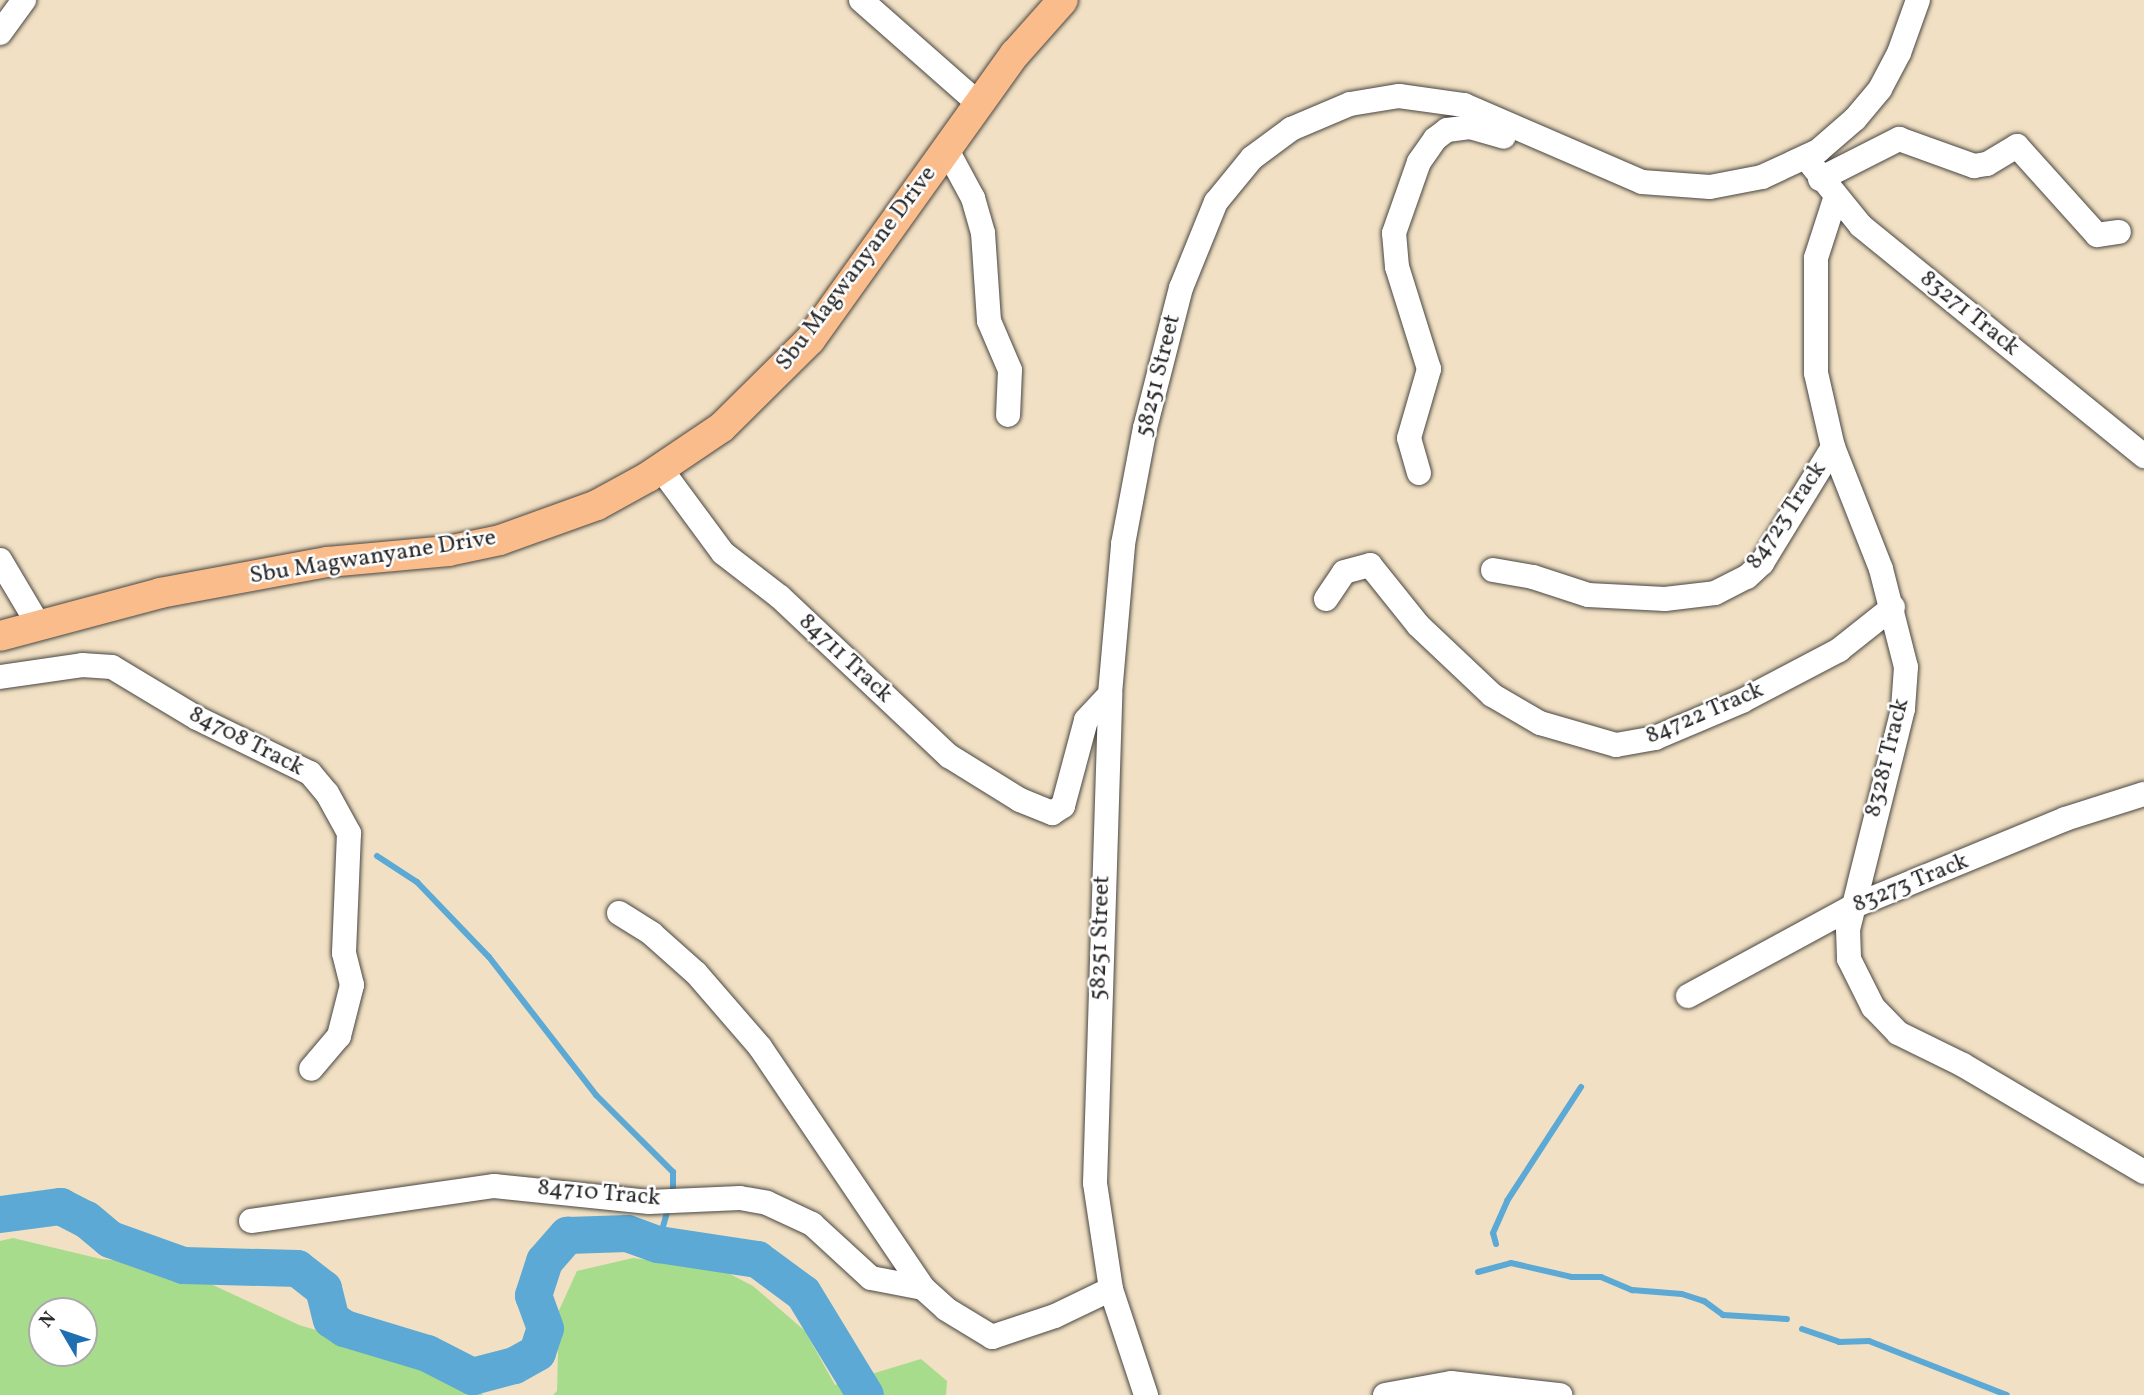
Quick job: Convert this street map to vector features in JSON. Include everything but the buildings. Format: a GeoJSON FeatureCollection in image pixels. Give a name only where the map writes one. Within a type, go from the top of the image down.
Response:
{"type":"FeatureCollection","features":[{"type":"Feature","properties":{"kind":"main road","name":"Sbu Magwanyane Drive"},"geometry":{"type":"LineString","coordinates":[[0,636],[160,593],[328,562],[448,551],[500,540],[597,505],[661,469],[722,427],[779,374],[830,314],[1032,32],[1063,0]]}},
{"type":"Feature","properties":{"kind":"street"},"geometry":{"type":"LineString","coordinates":[[0,33],[24,0]]}},
{"type":"Feature","properties":{"kind":"street"},"geometry":{"type":"LineString","coordinates":[[861,0],[979,104]]}},
{"type":"Feature","properties":{"kind":"street","name":"58251 Street"},"geometry":{"type":"LineString","coordinates":[[1146,1395],[1111,1289],[1095,1183],[1094,1141],[1110,694],[1123,544],[1145,428],[1192,252],[1230,181],[1291,129],[1350,104],[1398,96],[1464,105],[1643,182],[1676,186],[1742,182],[1813,168],[1880,89],[1899,53],[1918,0]]}},
{"type":"Feature","properties":{"kind":"street"},"geometry":{"type":"LineString","coordinates":[[1419,473],[1409,438],[1429,369],[1393,247],[1398,217],[1419,162],[1435,139],[1457,127],[1485,130],[1547,156],[1570,152]]}},
{"type":"Feature","properties":{"kind":"street"},"geometry":{"type":"LineString","coordinates":[[1813,168],[1899,139],[1974,166],[1987,164],[2017,146],[2097,235],[2119,232]]}},
{"type":"Feature","properties":{"kind":"street"},"geometry":{"type":"LineString","coordinates":[[947,150],[973,198],[983,233],[989,321],[1010,370],[1008,415]]}},
{"type":"Feature","properties":{"kind":"street","name":"83271 Track"},"geometry":{"type":"LineString","coordinates":[[1813,168],[1835,199],[1889,250],[2144,456]]}},
{"type":"Feature","properties":{"kind":"street","name":"83281 Track"},"geometry":{"type":"LineString","coordinates":[[1835,199],[1818,240],[1815,292],[1816,373],[1832,447],[1893,607],[1906,667],[1903,709],[1854,906],[1847,944],[1849,959],[1860,986],[1885,1022],[2144,1172]]}},
{"type":"Feature","properties":{"kind":"street","name":"84723 Track"},"geometry":{"type":"LineString","coordinates":[[1493,570],[1532,577],[1588,595],[1665,599],[1715,593],[1747,577],[1762,563],[1832,447]]}},
{"type":"Feature","properties":{"kind":"street","name":"84711 Track"},"geometry":{"type":"LineString","coordinates":[[661,469],[714,546],[780,597],[949,756],[1020,800],[1042,811],[1058,811],[1073,781],[1086,720],[1110,694]]}},
{"type":"Feature","properties":{"kind":"street"},"geometry":{"type":"LineString","coordinates":[[0,560],[38,624]]}},
{"type":"Feature","properties":{"kind":"street","name":"84722 Track"},"geometry":{"type":"LineString","coordinates":[[1326,599],[1343,572],[1370,565],[1418,625],[1492,695],[1540,723],[1615,745],[1655,738],[1742,701],[1839,650],[1893,607]]}},
{"type":"Feature","properties":{"kind":"street","name":"84708 Track"},"geometry":{"type":"LineString","coordinates":[[0,677],[82,665],[112,667],[197,718],[310,773],[327,793],[349,834],[344,953],[352,985],[339,1037],[311,1069]]}},
{"type":"Feature","properties":{"kind":"street","name":"83273 Track"},"geometry":{"type":"LineString","coordinates":[[1688,996],[1854,906],[2065,818],[2144,794]]}},
{"type":"Feature","properties":{"kind":"street"},"geometry":{"type":"LineString","coordinates":[[620,913],[652,934],[696,973],[760,1047],[922,1288],[946,1309],[992,1337],[1055,1316],[1111,1289]]}},
{"type":"Feature","properties":{"kind":"street","name":"84710 Track"},"geometry":{"type":"LineString","coordinates":[[251,1221],[494,1186],[649,1202],[740,1198],[767,1203],[812,1224],[871,1278],[922,1288]]}},
{"type":"Feature","properties":{"kind":"street"},"geometry":{"type":"LineString","coordinates":[[1385,1395],[1451,1383],[1560,1395]]}},
{"type":"Feature","properties":{"kind":"green space"},"geometry":{"type":"Polygon","coordinates":[[[13,1238],[101,1259],[172,1266],[299,1325],[401,1355],[484,1395],[0,1395],[0,1241],[13,1238]]]}},
{"type":"Feature","properties":{"kind":"green space"},"geometry":{"type":"Polygon","coordinates":[[[633,1258],[722,1270],[753,1286],[805,1331],[835,1385],[921,1359],[947,1381],[946,1395],[553,1395],[557,1391],[558,1353],[555,1319],[577,1271],[633,1258]]]}},
{"type":"Feature","properties":{"kind":"waterway"},"geometry":{"type":"LineString","coordinates":[[377,856],[417,882],[489,957],[596,1095],[673,1172],[673,1194]]}},
{"type":"Feature","properties":{"kind":"waterway"},"geometry":{"type":"LineString","coordinates":[[1496,1244],[1493,1233],[1507,1201],[1581,1087]]}},
{"type":"Feature","properties":{"kind":"waterway"},"geometry":{"type":"LineString","coordinates":[[0,1214],[60,1206],[86,1219],[110,1239],[183,1265],[297,1268],[323,1288],[331,1319],[344,1328],[427,1353],[472,1376],[514,1365],[537,1352],[545,1328],[533,1295],[544,1261],[567,1235],[627,1233],[658,1244],[757,1259],[803,1293],[865,1395]]}},
{"type":"Feature","properties":{"kind":"waterway"},"geometry":{"type":"LineString","coordinates":[[658,1244],[668,1210]]}},
{"type":"Feature","properties":{"kind":"waterway"},"geometry":{"type":"LineString","coordinates":[[1478,1272],[1511,1263],[1572,1277],[1601,1277],[1632,1290],[1682,1294],[1704,1301],[1723,1315],[1787,1319]]}},
{"type":"Feature","properties":{"kind":"waterway"},"geometry":{"type":"LineString","coordinates":[[1802,1329],[1839,1342],[1869,1341],[2007,1395]]}}]}
